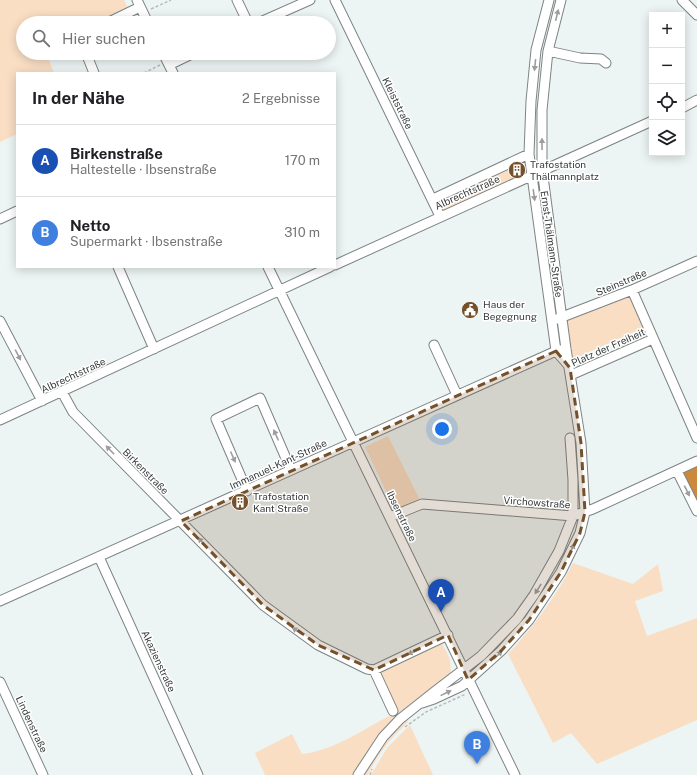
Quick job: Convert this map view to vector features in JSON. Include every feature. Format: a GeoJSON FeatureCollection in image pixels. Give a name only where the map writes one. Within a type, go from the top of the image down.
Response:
{"type":"FeatureCollection","features":[{"type":"Feature","properties":{"kind":"street"},"geometry":{"type":"LineString","coordinates":[[237,0],[245,16]]}},
{"type":"Feature","properties":{"kind":"street"},"geometry":{"type":"LineString","coordinates":[[274,16],[310,0]]}},
{"type":"Feature","properties":{"kind":"street","name":"Kleiststraße"},"geometry":{"type":"LineString","coordinates":[[335,0],[440,216]]}},
{"type":"Feature","properties":{"kind":"street","name":"Ernst-Thälmann-Straße"},"geometry":{"type":"LineString","coordinates":[[549,0],[536,50],[531,102],[529,154],[556,351]]}},
{"type":"Feature","properties":{"kind":"street","name":"Ernst-Thälmann-Straße"},"geometry":{"type":"LineString","coordinates":[[422,703],[462,686],[501,651],[529,620],[561,572],[580,533],[585,512],[582,443],[571,371],[566,349],[542,169],[542,110],[548,51],[561,0]]}},
{"type":"Feature","properties":{"kind":"street"},"geometry":{"type":"LineString","coordinates":[[682,0],[697,15]]}},
{"type":"Feature","properties":{"kind":"street"},"geometry":{"type":"LineString","coordinates":[[121,16],[140,7],[144,16]]}},
{"type":"Feature","properties":{"kind":"street"},"geometry":{"type":"LineString","coordinates":[[548,51],[580,58],[601,59],[606,63]]}},
{"type":"Feature","properties":{"kind":"street"},"geometry":{"type":"LineString","coordinates":[[90,60],[96,72]]}},
{"type":"Feature","properties":{"kind":"street"},"geometry":{"type":"LineString","coordinates":[[170,67],[182,60]]}},
{"type":"Feature","properties":{"kind":"street"},"geometry":{"type":"LineString","coordinates":[[685,106],[697,100]]}},
{"type":"Feature","properties":{"kind":"street","name":"Albrechtstraße"},"geometry":{"type":"LineString","coordinates":[[336,265],[542,169],[649,122]]}},
{"type":"Feature","properties":{"kind":"street","name":"Albrechtstraße"},"geometry":{"type":"LineString","coordinates":[[433,199],[529,154]]}},
{"type":"Feature","properties":{"kind":"street"},"geometry":{"type":"LineString","coordinates":[[0,219],[16,211]]}},
{"type":"Feature","properties":{"kind":"street","name":"Steinstraße"},"geometry":{"type":"LineString","coordinates":[[552,321],[632,290],[697,260]]}},
{"type":"Feature","properties":{"kind":"street"},"geometry":{"type":"LineString","coordinates":[[118,268],[154,349]]}},
{"type":"Feature","properties":{"kind":"street","name":"Ibsenstraße"},"geometry":{"type":"LineString","coordinates":[[269,268],[515,775]]}},
{"type":"Feature","properties":{"kind":"street","name":"Albrechtstraße"},"geometry":{"type":"LineString","coordinates":[[0,420],[328,268]]}},
{"type":"Feature","properties":{"kind":"street"},"geometry":{"type":"LineString","coordinates":[[632,290],[697,438]]}},
{"type":"Feature","properties":{"kind":"street"},"geometry":{"type":"LineString","coordinates":[[0,321],[42,401]]}},
{"type":"Feature","properties":{"kind":"street","name":"Platz der Freiheit"},"geometry":{"type":"LineString","coordinates":[[571,371],[653,339]]}},
{"type":"Feature","properties":{"kind":"street"},"geometry":{"type":"LineString","coordinates":[[434,345],[457,395]]}},
{"type":"Feature","properties":{"kind":"street","name":"Immanuel-Kant-Straße"},"geometry":{"type":"LineString","coordinates":[[0,601],[181,521],[457,395],[556,351],[566,349]]}},
{"type":"Feature","properties":{"kind":"street"},"geometry":{"type":"LineString","coordinates":[[556,351],[571,371]]}},
{"type":"Feature","properties":{"kind":"street","name":"Birkenstraße"},"geometry":{"type":"LineString","coordinates":[[62,392],[73,412],[263,605],[318,645],[367,669],[374,670]]}},
{"type":"Feature","properties":{"kind":"street"},"geometry":{"type":"LineString","coordinates":[[247,491],[216,419],[260,398],[291,470]]}},
{"type":"Feature","properties":{"kind":"street"},"geometry":{"type":"LineString","coordinates":[[358,775],[383,737],[400,719],[481,656],[500,638],[534,595],[559,551],[573,516],[573,480],[570,438]]}},
{"type":"Feature","properties":{"kind":"street","name":"Virchowstraße"},"geometry":{"type":"LineString","coordinates":[[390,518],[422,504],[573,516],[585,512],[697,461]]}},
{"type":"Feature","properties":{"kind":"street"},"geometry":{"type":"LineString","coordinates":[[677,471],[697,512]]}},
{"type":"Feature","properties":{"kind":"street","name":"Akazienstraße"},"geometry":{"type":"LineString","coordinates":[[99,557],[198,775]]}},
{"type":"Feature","properties":{"kind":"street"},"geometry":{"type":"LineString","coordinates":[[393,711],[374,670],[448,636]]}},
{"type":"Feature","properties":{"kind":"street","name":"Lindenstraße"},"geometry":{"type":"LineString","coordinates":[[0,682],[43,775]]}},
{"type":"Feature","properties":{"kind":"path"},"geometry":{"type":"LineString","coordinates":[[140,7],[171,0]]}},
{"type":"Feature","properties":{"kind":"path"},"geometry":{"type":"LineString","coordinates":[[148,72],[170,67]]}},
{"type":"Feature","properties":{"kind":"path"},"geometry":{"type":"LineString","coordinates":[[404,727],[426,712],[473,691]]}},
{"type":"Feature","properties":{"kind":"path"},"geometry":{"type":"LineString","coordinates":[[370,775],[376,762]]}},
{"type":"Feature","properties":{"kind":"highlighted area"},"geometry":{"type":"Polygon","coordinates":[[[556,351],[570,368],[581,443],[585,512],[580,533],[561,572],[529,620],[501,651],[468,680],[448,635],[374,670],[318,645],[263,605],[181,521],[556,351]]]}},
{"type":"Feature","properties":{"kind":"shaded area"},"geometry":{"type":"Polygon","coordinates":[[[0,0],[124,0],[128,8],[112,16],[16,16],[16,60],[49,60],[54,72],[16,72],[16,134],[0,142],[0,0]]]}},
{"type":"Feature","properties":{"kind":"shaded area"},"geometry":{"type":"Polygon","coordinates":[[[524,158],[523,177],[441,215],[434,200],[524,158]]]}},
{"type":"Feature","properties":{"kind":"shaded area"},"geometry":{"type":"Polygon","coordinates":[[[630,293],[645,327],[573,359],[566,319],[630,293]]]}},
{"type":"Feature","properties":{"kind":"shaded area"},"geometry":{"type":"Polygon","coordinates":[[[388,436],[422,504],[397,514],[365,447],[388,436]]]}},
{"type":"Feature","properties":{"kind":"shaded area"},"geometry":{"type":"Polygon","coordinates":[[[697,465],[697,511],[679,474],[697,465]]]}},
{"type":"Feature","properties":{"kind":"shaded area"},"geometry":{"type":"Polygon","coordinates":[[[573,563],[633,584],[658,564],[663,591],[635,601],[647,636],[697,618],[697,720],[597,764],[571,733],[553,743],[508,654],[544,611],[573,563]]]}},
{"type":"Feature","properties":{"kind":"shaded area"},"geometry":{"type":"Polygon","coordinates":[[[442,643],[450,659],[451,674],[398,715],[378,672],[442,643]]]}},
{"type":"Feature","properties":{"kind":"shaded area"},"geometry":{"type":"Polygon","coordinates":[[[391,715],[395,718],[374,741],[354,775],[265,775],[255,753],[292,734],[302,754],[325,749],[348,739],[391,715]]]}},
{"type":"Feature","properties":{"kind":"shaded area"},"geometry":{"type":"Polygon","coordinates":[[[406,718],[408,722],[385,746],[368,775],[362,775],[378,748],[406,718]]]}},
{"type":"Feature","properties":{"kind":"shaded area"},"geometry":{"type":"Polygon","coordinates":[[[410,725],[433,775],[371,775],[387,748],[410,725]]]}},
{"type":"Feature","properties":{"kind":"place","name":"Trafostation Thälmannplatz"},"geometry":{"type":"Point","coordinates":[517,170]}},
{"type":"Feature","properties":{"kind":"place","name":"Haus der Begegnung"},"geometry":{"type":"Point","coordinates":[470,310]}},
{"type":"Feature","properties":{"kind":"place","name":"Trafostation Kant Straße"},"geometry":{"type":"Point","coordinates":[240,502]}},
{"type":"Feature","properties":{"kind":"place","name":"Birkenstraße"},"geometry":{"type":"Point","coordinates":[441,612]}},
{"type":"Feature","properties":{"kind":"place","name":"Netto"},"geometry":{"type":"Point","coordinates":[477,764]}}]}
